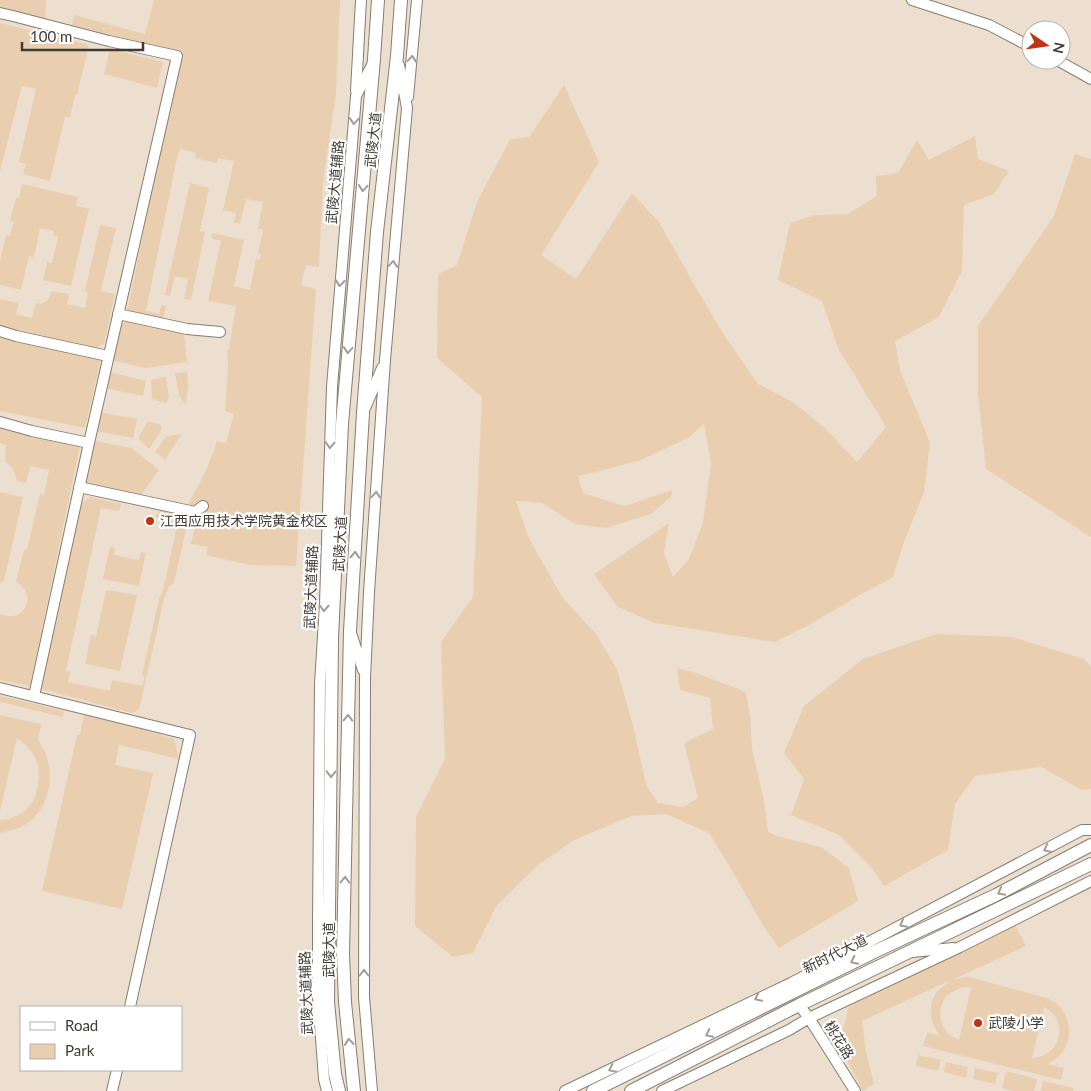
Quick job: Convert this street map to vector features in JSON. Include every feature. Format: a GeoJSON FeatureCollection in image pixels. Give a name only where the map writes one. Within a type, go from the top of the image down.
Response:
{"type":"FeatureCollection","features":[{"type":"Feature","properties":{"kind":"main road","name":"武陵大道"},"geometry":{"type":"LineString","coordinates":[[339,1091],[335,1074],[328,1002],[332,638],[342,424],[378,0]]}},
{"type":"Feature","properties":{"kind":"main road","name":"武陵大道"},"geometry":{"type":"LineString","coordinates":[[354,1091],[345,1002],[343,953],[350,631],[363,413],[378,232],[397,56],[401,0]]}},
{"type":"Feature","properties":{"kind":"main road","name":"新时代大道"},"geometry":{"type":"LineString","coordinates":[[591,1085],[996,895],[1091,845]]}},
{"type":"Feature","properties":{"kind":"main road"},"geometry":{"type":"LineString","coordinates":[[632,1091],[799,1005],[1091,864]]}},
{"type":"Feature","properties":{"kind":"street"},"geometry":{"type":"LineString","coordinates":[[356,96],[361,0]]}},
{"type":"Feature","properties":{"kind":"street"},"geometry":{"type":"LineString","coordinates":[[372,1091],[364,997],[365,678],[385,360],[417,0]]}},
{"type":"Feature","properties":{"kind":"street"},"geometry":{"type":"LineString","coordinates":[[912,0],[989,25],[1021,41]]}},
{"type":"Feature","properties":{"kind":"street"},"geometry":{"type":"LineString","coordinates":[[930,0],[993,20],[1021,35]]}},
{"type":"Feature","properties":{"kind":"street"},"geometry":{"type":"LineString","coordinates":[[0,13],[177,56],[88,443],[34,696]]}},
{"type":"Feature","properties":{"kind":"street"},"geometry":{"type":"LineString","coordinates":[[397,56],[407,108]]}},
{"type":"Feature","properties":{"kind":"street","name":"武陵大道辅路"},"geometry":{"type":"LineString","coordinates":[[327,1091],[324,1079],[318,997],[318,922],[320,684],[325,603],[332,386],[356,96],[374,59]]}},
{"type":"Feature","properties":{"kind":"street"},"geometry":{"type":"LineString","coordinates":[[1071,62],[1091,73]]}},
{"type":"Feature","properties":{"kind":"street"},"geometry":{"type":"LineString","coordinates":[[1071,68],[1091,79]]}},
{"type":"Feature","properties":{"kind":"street"},"geometry":{"type":"LineString","coordinates":[[118,314],[187,329],[220,332]]}},
{"type":"Feature","properties":{"kind":"street"},"geometry":{"type":"LineString","coordinates":[[0,330],[16,336],[108,356]]}},
{"type":"Feature","properties":{"kind":"street"},"geometry":{"type":"LineString","coordinates":[[363,413],[385,360]]}},
{"type":"Feature","properties":{"kind":"street"},"geometry":{"type":"LineString","coordinates":[[332,386],[342,424]]}},
{"type":"Feature","properties":{"kind":"street"},"geometry":{"type":"LineString","coordinates":[[0,422],[88,443]]}},
{"type":"Feature","properties":{"kind":"street"},"geometry":{"type":"LineString","coordinates":[[79,487],[195,512],[202,506]]}},
{"type":"Feature","properties":{"kind":"street"},"geometry":{"type":"LineString","coordinates":[[350,631],[365,678]]}},
{"type":"Feature","properties":{"kind":"street"},"geometry":{"type":"LineString","coordinates":[[320,684],[332,638]]}},
{"type":"Feature","properties":{"kind":"street"},"geometry":{"type":"LineString","coordinates":[[0,688],[190,735],[130,1006]]}},
{"type":"Feature","properties":{"kind":"street"},"geometry":{"type":"LineString","coordinates":[[578,1091],[790,983],[1082,830],[1091,830]]}},
{"type":"Feature","properties":{"kind":"street"},"geometry":{"type":"LineString","coordinates":[[662,1091],[789,1030],[809,1018],[960,947],[1091,881]]}},
{"type":"Feature","properties":{"kind":"street"},"geometry":{"type":"LineString","coordinates":[[909,952],[960,947]]}},
{"type":"Feature","properties":{"kind":"street","name":"桃花路"},"geometry":{"type":"LineString","coordinates":[[799,1005],[854,1091]]}},
{"type":"Feature","properties":{"kind":"street"},"geometry":{"type":"LineString","coordinates":[[112,1091],[116,1071]]}},
{"type":"Feature","properties":{"kind":"street"},"geometry":{"type":"LineString","coordinates":[[565,1091],[591,1085]]}},
{"type":"Feature","properties":{"kind":"green space"},"geometry":{"type":"Polygon","coordinates":[[[0,0],[46,0],[45,18],[0,9],[0,0]]]}},
{"type":"Feature","properties":{"kind":"green space"},"geometry":{"type":"Polygon","coordinates":[[[154,0],[340,0],[336,93],[323,182],[319,267],[306,265],[301,285],[316,289],[296,566],[250,565],[206,555],[208,547],[191,544],[198,507],[188,504],[204,474],[217,441],[226,443],[234,414],[225,411],[227,351],[229,349],[236,306],[208,301],[221,241],[211,238],[212,233],[244,240],[234,286],[250,290],[256,259],[260,260],[261,254],[258,253],[263,229],[258,228],[263,202],[246,199],[240,224],[234,222],[236,213],[223,210],[234,161],[218,158],[217,163],[195,158],[196,153],[180,149],[146,311],[159,314],[161,305],[166,306],[163,320],[127,313],[181,53],[72,25],[74,15],[145,34],[154,0]]]}},
{"type":"Feature","properties":{"kind":"green space"},"geometry":{"type":"Polygon","coordinates":[[[0,23],[89,45],[70,117],[65,116],[50,181],[23,174],[26,164],[19,162],[36,89],[22,86],[0,171],[0,23]]]}},
{"type":"Feature","properties":{"kind":"green space"},"geometry":{"type":"Polygon","coordinates":[[[110,49],[163,62],[157,88],[104,74],[110,49]]]}},
{"type":"Feature","properties":{"kind":"green space"},"geometry":{"type":"Polygon","coordinates":[[[564,85],[599,162],[541,255],[576,279],[632,193],[659,222],[724,335],[758,384],[793,402],[825,428],[857,462],[886,427],[838,348],[822,301],[778,280],[790,223],[815,215],[848,214],[877,196],[876,176],[898,173],[917,140],[929,160],[975,136],[978,159],[1009,171],[994,194],[964,205],[962,271],[939,317],[895,341],[900,370],[930,443],[924,492],[904,542],[893,577],[775,642],[655,623],[618,607],[594,574],[669,523],[664,553],[673,577],[689,559],[703,523],[711,464],[704,424],[688,438],[641,460],[578,476],[583,493],[625,506],[672,490],[671,497],[651,514],[606,528],[575,524],[542,503],[516,501],[528,536],[562,597],[596,634],[617,669],[634,729],[646,785],[658,803],[683,807],[698,798],[684,743],[713,729],[710,698],[680,690],[677,668],[696,673],[746,692],[752,749],[764,800],[768,832],[780,837],[821,847],[849,868],[858,901],[779,948],[764,927],[709,833],[666,814],[631,816],[574,840],[537,866],[497,905],[473,953],[453,957],[415,926],[416,817],[445,759],[441,642],[473,597],[482,397],[437,358],[438,274],[457,265],[477,202],[510,139],[529,137],[564,85]]]}},
{"type":"Feature","properties":{"kind":"green space"},"geometry":{"type":"Polygon","coordinates":[[[1075,154],[1091,159],[1091,537],[986,469],[978,394],[978,326],[1054,216],[1075,154]]]}},
{"type":"Feature","properties":{"kind":"green space"},"geometry":{"type":"Polygon","coordinates":[[[190,183],[209,188],[200,231],[205,232],[191,300],[184,299],[188,279],[175,276],[170,296],[165,295],[190,183]]]}},
{"type":"Feature","properties":{"kind":"green space"},"geometry":{"type":"Polygon","coordinates":[[[22,184],[78,197],[76,206],[89,209],[71,286],[43,280],[47,262],[52,263],[58,237],[53,235],[54,231],[40,228],[34,257],[29,256],[21,290],[0,285],[0,261],[6,235],[10,236],[14,222],[10,221],[22,184]]]}},
{"type":"Feature","properties":{"kind":"green space"},"geometry":{"type":"Polygon","coordinates":[[[100,225],[116,228],[101,291],[115,294],[104,343],[97,348],[0,326],[0,299],[19,303],[16,314],[32,318],[36,303],[46,301],[52,291],[69,294],[67,304],[85,308],[88,292],[85,291],[100,225]]]}},
{"type":"Feature","properties":{"kind":"green space"},"geometry":{"type":"Polygon","coordinates":[[[128,320],[184,332],[187,362],[146,368],[111,360],[120,325],[128,320]]]}},
{"type":"Feature","properties":{"kind":"green space"},"geometry":{"type":"Polygon","coordinates":[[[0,334],[101,359],[85,428],[0,411],[0,334]]]}},
{"type":"Feature","properties":{"kind":"green space"},"geometry":{"type":"Polygon","coordinates":[[[109,372],[146,381],[143,396],[105,388],[109,372]]]}},
{"type":"Feature","properties":{"kind":"green space"},"geometry":{"type":"Polygon","coordinates":[[[187,372],[186,405],[179,395],[175,373],[187,372]]]}},
{"type":"Feature","properties":{"kind":"green space"},"geometry":{"type":"Polygon","coordinates":[[[166,377],[169,398],[166,403],[152,399],[151,380],[166,377]]]}},
{"type":"Feature","properties":{"kind":"green space"},"geometry":{"type":"Polygon","coordinates":[[[99,412],[137,419],[133,438],[96,431],[99,412]]]}},
{"type":"Feature","properties":{"kind":"green space"},"geometry":{"type":"Polygon","coordinates":[[[148,421],[161,425],[162,429],[149,449],[138,438],[148,421]]]}},
{"type":"Feature","properties":{"kind":"green space"},"geometry":{"type":"Polygon","coordinates":[[[0,428],[80,446],[30,686],[0,680],[0,614],[16,615],[26,607],[27,594],[23,587],[16,582],[24,550],[27,550],[40,494],[44,495],[49,470],[30,466],[26,483],[17,481],[12,468],[5,462],[6,445],[0,443],[0,428]]]}},
{"type":"Feature","properties":{"kind":"green space"},"geometry":{"type":"Polygon","coordinates":[[[182,433],[165,460],[155,452],[166,437],[182,433]]]}},
{"type":"Feature","properties":{"kind":"green space"},"geometry":{"type":"Polygon","coordinates":[[[94,441],[132,448],[159,470],[141,495],[85,483],[94,441]]]}},
{"type":"Feature","properties":{"kind":"green space"},"geometry":{"type":"Polygon","coordinates":[[[0,492],[23,497],[4,581],[0,583],[0,492]]]}},
{"type":"Feature","properties":{"kind":"green space"},"geometry":{"type":"Polygon","coordinates":[[[90,497],[121,504],[119,511],[101,508],[66,671],[70,672],[68,682],[110,691],[112,680],[142,686],[145,676],[142,675],[176,530],[170,528],[171,520],[154,517],[161,510],[189,516],[174,583],[169,586],[164,599],[139,710],[132,713],[41,689],[81,503],[90,497]]]}},
{"type":"Feature","properties":{"kind":"green space"},"geometry":{"type":"Polygon","coordinates":[[[110,546],[115,548],[114,555],[139,560],[141,552],[146,553],[139,586],[103,579],[110,546]]]}},
{"type":"Feature","properties":{"kind":"green space"},"geometry":{"type":"Polygon","coordinates":[[[106,590],[137,595],[120,671],[85,664],[91,635],[96,636],[106,590]]]}},
{"type":"Feature","properties":{"kind":"green space"},"geometry":{"type":"Polygon","coordinates":[[[936,634],[1012,637],[1084,659],[1091,667],[1091,789],[1082,790],[1041,767],[975,776],[955,804],[948,850],[884,886],[872,868],[839,835],[791,815],[804,779],[784,753],[804,706],[863,659],[936,634]]]}},
{"type":"Feature","properties":{"kind":"green space"},"geometry":{"type":"Polygon","coordinates":[[[0,696],[64,711],[63,717],[0,702],[0,696]]]}},
{"type":"Feature","properties":{"kind":"green space"},"geometry":{"type":"Polygon","coordinates":[[[84,714],[174,739],[179,759],[119,745],[115,765],[153,773],[122,909],[42,891],[77,735],[80,735],[84,714]]]}},
{"type":"Feature","properties":{"kind":"green space"},"geometry":{"type":"Polygon","coordinates":[[[0,715],[41,724],[38,740],[46,754],[50,774],[44,804],[32,820],[23,826],[0,833],[0,820],[17,816],[31,804],[37,790],[39,772],[34,755],[17,738],[0,811],[0,715]]]}},
{"type":"Feature","properties":{"kind":"green space"},"geometry":{"type":"Polygon","coordinates":[[[1015,924],[1026,946],[954,979],[972,978],[1054,1001],[1064,1012],[1069,1026],[1068,1041],[1065,1048],[1056,1059],[1048,1064],[1064,1068],[1061,1080],[923,1046],[927,1033],[940,1036],[932,1021],[931,1009],[933,998],[939,989],[951,980],[862,1021],[866,1051],[874,1084],[863,1091],[839,1045],[849,1006],[1015,924]],[[966,987],[948,995],[940,1011],[944,1028],[950,1035],[959,1040],[971,988],[966,987]],[[1044,1007],[1032,1058],[1050,1052],[1059,1037],[1057,1020],[1044,1007]]]}},
{"type":"Feature","properties":{"kind":"green space"},"geometry":{"type":"Polygon","coordinates":[[[918,1055],[941,1060],[938,1071],[916,1066],[918,1055]]]}},
{"type":"Feature","properties":{"kind":"green space"},"geometry":{"type":"Polygon","coordinates":[[[946,1062],[968,1067],[966,1078],[944,1072],[946,1062]]]}},
{"type":"Feature","properties":{"kind":"green space"},"geometry":{"type":"Polygon","coordinates":[[[975,1068],[998,1073],[995,1084],[973,1079],[975,1068]]]}},
{"type":"Feature","properties":{"kind":"green space"},"geometry":{"type":"Polygon","coordinates":[[[1006,1071],[1037,1079],[1034,1091],[1012,1091],[1002,1088],[1006,1071]]]}},
{"type":"Feature","properties":{"kind":"green space"},"geometry":{"type":"Polygon","coordinates":[[[1043,1081],[1074,1088],[1073,1091],[1041,1091],[1043,1081]]]}},
{"type":"Feature","properties":{"kind":"place","name":"江西应用技术学院黄金校区"},"geometry":{"type":"Point","coordinates":[150,521]}},
{"type":"Feature","properties":{"kind":"place","name":"武陵小学"},"geometry":{"type":"Point","coordinates":[978,1023]}}]}
